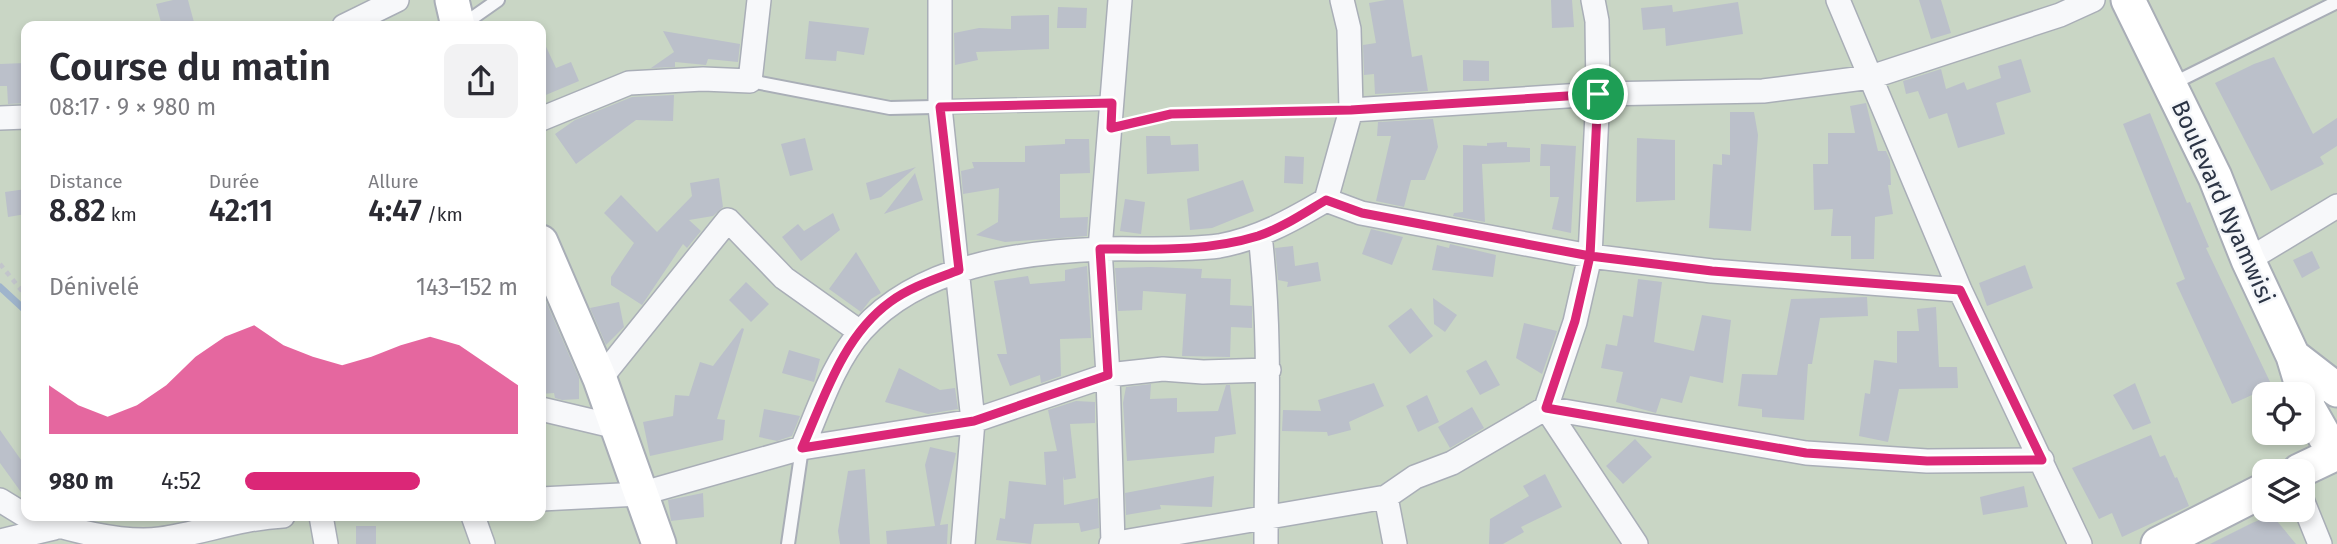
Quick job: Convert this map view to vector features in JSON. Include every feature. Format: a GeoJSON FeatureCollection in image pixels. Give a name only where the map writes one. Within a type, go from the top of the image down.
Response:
{"type":"FeatureCollection","features":[{"type":"Feature","properties":{"kind":"main road"},"geometry":{"type":"LineString","coordinates":[[452,0],[458,21]]}},
{"type":"Feature","properties":{"kind":"main road","name":"Boulevard Nyamwisi"},"geometry":{"type":"LineString","coordinates":[[2128,0],[2214,177],[2248,260],[2293,356],[2337,390]]}},
{"type":"Feature","properties":{"kind":"main road"},"geometry":{"type":"LineString","coordinates":[[546,254],[600,379],[659,544]]}},
{"type":"Feature","properties":{"kind":"main road"},"geometry":{"type":"LineString","coordinates":[[2293,356],[2324,448]]}},
{"type":"Feature","properties":{"kind":"main road"},"geometry":{"type":"LineString","coordinates":[[2158,544],[2252,495]]}},
{"type":"Feature","properties":{"kind":"street"},"geometry":{"type":"LineString","coordinates":[[354,21],[397,0]]}},
{"type":"Feature","properties":{"kind":"street"},"geometry":{"type":"LineString","coordinates":[[546,117],[629,83],[703,79],[750,81],[759,0]]}},
{"type":"Feature","properties":{"kind":"street"},"geometry":{"type":"LineString","coordinates":[[940,0],[940,107],[974,421],[963,544]]}},
{"type":"Feature","properties":{"kind":"street"},"geometry":{"type":"LineString","coordinates":[[1120,0],[1100,249],[1108,375],[1112,544],[1266,520],[1386,497],[1415,477],[1452,463],[1546,408],[1806,453],[1927,461],[2042,460]]}},
{"type":"Feature","properties":{"kind":"street"},"geometry":{"type":"LineString","coordinates":[[802,448],[837,367],[860,332],[890,302],[959,270],[1025,258],[1100,249],[1185,249],[1221,245],[1260,235],[1326,200],[1351,110],[1349,29],[1342,0]]}},
{"type":"Feature","properties":{"kind":"street"},"geometry":{"type":"LineString","coordinates":[[1546,408],[1575,321],[1590,256],[1598,94],[1597,20],[1593,0]]}},
{"type":"Feature","properties":{"kind":"street"},"geometry":{"type":"LineString","coordinates":[[1839,0],[1960,290],[2080,544]]}},
{"type":"Feature","properties":{"kind":"street"},"geometry":{"type":"LineString","coordinates":[[1351,110],[1598,94],[1763,91],[1871,76],[2060,15],[2093,0]]}},
{"type":"Feature","properties":{"kind":"street"},"geometry":{"type":"LineString","coordinates":[[0,118],[21,117]]}},
{"type":"Feature","properties":{"kind":"street"},"geometry":{"type":"LineString","coordinates":[[1326,200],[1362,213],[1590,256],[1712,271],[1960,290]]}},
{"type":"Feature","properties":{"kind":"street"},"geometry":{"type":"LineString","coordinates":[[2248,260],[2337,206]]}},
{"type":"Feature","properties":{"kind":"street"},"geometry":{"type":"LineString","coordinates":[[600,379],[728,220],[784,278],[860,332]]}},
{"type":"Feature","properties":{"kind":"street"},"geometry":{"type":"LineString","coordinates":[[1260,235],[1269,370],[1266,544]]}},
{"type":"Feature","properties":{"kind":"street"},"geometry":{"type":"LineString","coordinates":[[546,499],[640,494],[802,448],[974,421],[1108,375],[1163,369],[1203,372],[1269,370]]}},
{"type":"Feature","properties":{"kind":"street"},"geometry":{"type":"LineString","coordinates":[[1546,408],[1636,544]]}},
{"type":"Feature","properties":{"kind":"street"},"geometry":{"type":"LineString","coordinates":[[546,411],[617,427]]}},
{"type":"Feature","properties":{"kind":"street"},"geometry":{"type":"LineString","coordinates":[[1386,497],[1395,544]]}},
{"type":"Feature","properties":{"kind":"street"},"geometry":{"type":"LineString","coordinates":[[0,500],[21,512]]}},
{"type":"Feature","properties":{"kind":"street"},"geometry":{"type":"LineString","coordinates":[[42,521],[69,530]]}},
{"type":"Feature","properties":{"kind":"street"},"geometry":{"type":"LineString","coordinates":[[0,541],[28,531],[69,530],[158,542],[240,521]]}},
{"type":"Feature","properties":{"kind":"street"},"geometry":{"type":"LineString","coordinates":[[322,521],[326,544]]}},
{"type":"Feature","properties":{"kind":"street"},"geometry":{"type":"LineString","coordinates":[[475,521],[484,544]]}},
{"type":"Feature","properties":{"kind":"street"},"geometry":{"type":"LineString","coordinates":[[2311,522],[2320,544]]}},
{"type":"Feature","properties":{"kind":"lane"},"geometry":{"type":"LineString","coordinates":[[466,21],[498,0]]}},
{"type":"Feature","properties":{"kind":"lane"},"geometry":{"type":"LineString","coordinates":[[2170,85],[2337,2]]}},
{"type":"Feature","properties":{"kind":"lane"},"geometry":{"type":"LineString","coordinates":[[750,81],[890,108],[1112,103]]}},
{"type":"Feature","properties":{"kind":"lane"},"geometry":{"type":"LineString","coordinates":[[788,544],[802,448]]}},
{"type":"Feature","properties":{"kind":"path"},"geometry":{"type":"LineString","coordinates":[[1111,128],[1171,114],[1351,110]]}},
{"type":"Feature","properties":{"kind":"path"},"geometry":{"type":"LineString","coordinates":[[0,264],[21,290]]}},
{"type":"Feature","properties":{"kind":"green space"},"geometry":{"type":"Polygon","coordinates":[[[0,0],[2337,0],[2337,544],[0,544],[0,0]]]}},
{"type":"Feature","properties":{"kind":"building"},"geometry":{"type":"Polygon","coordinates":[[[188,0],[194,21],[161,21],[156,4],[188,0]]]}},
{"type":"Feature","properties":{"kind":"building"},"geometry":{"type":"Polygon","coordinates":[[[1403,0],[1412,57],[1422,55],[1428,91],[1375,94],[1374,74],[1364,75],[1363,45],[1376,43],[1369,3],[1403,0]]]}},
{"type":"Feature","properties":{"kind":"building"},"geometry":{"type":"Polygon","coordinates":[[[1551,0],[1572,0],[1574,27],[1552,28],[1551,0]]]}},
{"type":"Feature","properties":{"kind":"building"},"geometry":{"type":"Polygon","coordinates":[[[1919,0],[1941,0],[1951,33],[1931,39],[1919,0]]]}},
{"type":"Feature","properties":{"kind":"building"},"geometry":{"type":"Polygon","coordinates":[[[1738,2],[1743,34],[1666,46],[1665,28],[1643,30],[1641,8],[1672,5],[1673,12],[1738,2]]]}},
{"type":"Feature","properties":{"kind":"building"},"geometry":{"type":"Polygon","coordinates":[[[1058,7],[1087,8],[1086,28],[1057,28],[1058,7]]]}},
{"type":"Feature","properties":{"kind":"building"},"geometry":{"type":"Polygon","coordinates":[[[1049,15],[1049,49],[976,52],[978,60],[955,65],[954,33],[979,28],[1011,29],[1011,16],[1049,15]]]}},
{"type":"Feature","properties":{"kind":"building"},"geometry":{"type":"Polygon","coordinates":[[[809,21],[869,28],[864,55],[837,51],[836,61],[805,59],[809,21]]]}},
{"type":"Feature","properties":{"kind":"building"},"geometry":{"type":"Polygon","coordinates":[[[663,31],[740,44],[738,62],[708,59],[706,65],[675,62],[675,67],[651,68],[674,52],[663,31]]]}},
{"type":"Feature","properties":{"kind":"building"},"geometry":{"type":"Polygon","coordinates":[[[546,47],[556,68],[571,62],[579,81],[546,95],[546,47]]]}},
{"type":"Feature","properties":{"kind":"building"},"geometry":{"type":"Polygon","coordinates":[[[2274,57],[2313,134],[2337,118],[2337,146],[2320,157],[2324,164],[2271,191],[2215,83],[2274,57]]]}},
{"type":"Feature","properties":{"kind":"building"},"geometry":{"type":"Polygon","coordinates":[[[2021,59],[2031,92],[1996,103],[2005,134],[1958,148],[1947,113],[1929,119],[1918,91],[1906,94],[1903,81],[1941,69],[1946,89],[1964,82],[1967,90],[2001,78],[1998,66],[2021,59]]]}},
{"type":"Feature","properties":{"kind":"building"},"geometry":{"type":"Polygon","coordinates":[[[1463,60],[1489,61],[1489,81],[1463,81],[1463,60]]]}},
{"type":"Feature","properties":{"kind":"building"},"geometry":{"type":"Polygon","coordinates":[[[21,63],[21,103],[8,104],[7,86],[0,86],[0,64],[21,63]]]}},
{"type":"Feature","properties":{"kind":"building"},"geometry":{"type":"Polygon","coordinates":[[[674,95],[673,121],[636,120],[576,164],[555,134],[575,120],[632,97],[674,95]]]}},
{"type":"Feature","properties":{"kind":"building"},"geometry":{"type":"Polygon","coordinates":[[[1866,103],[1878,151],[1886,151],[1890,160],[1891,185],[1888,185],[1893,214],[1875,217],[1874,259],[1851,259],[1851,236],[1831,236],[1833,209],[1814,210],[1813,164],[1828,164],[1828,133],[1855,133],[1850,106],[1866,103]]]}},
{"type":"Feature","properties":{"kind":"building"},"geometry":{"type":"Polygon","coordinates":[[[1730,112],[1754,112],[1758,135],[1751,231],[1709,228],[1713,164],[1722,165],[1722,154],[1730,155],[1730,112]]]}},
{"type":"Feature","properties":{"kind":"building"},"geometry":{"type":"Polygon","coordinates":[[[2150,113],[2187,203],[2190,202],[2209,247],[2206,248],[2270,382],[2252,382],[2252,395],[2232,404],[2176,283],[2185,279],[2123,124],[2150,113]]]}},
{"type":"Feature","properties":{"kind":"building"},"geometry":{"type":"Polygon","coordinates":[[[1433,119],[1438,147],[1425,180],[1411,180],[1404,207],[1376,201],[1391,136],[1377,136],[1378,122],[1433,119]]]}},
{"type":"Feature","properties":{"kind":"building"},"geometry":{"type":"Polygon","coordinates":[[[1146,136],[1170,136],[1171,145],[1198,144],[1199,171],[1147,174],[1146,136]]]}},
{"type":"Feature","properties":{"kind":"building"},"geometry":{"type":"Polygon","coordinates":[[[805,138],[813,170],[790,176],[781,144],[805,138]]]}},
{"type":"Feature","properties":{"kind":"building"},"geometry":{"type":"Polygon","coordinates":[[[1637,138],[1675,140],[1675,200],[1636,202],[1637,138]]]}},
{"type":"Feature","properties":{"kind":"building"},"geometry":{"type":"Polygon","coordinates":[[[1065,139],[1089,139],[1090,173],[1060,174],[1060,218],[1088,217],[1087,236],[1005,242],[976,235],[998,222],[999,188],[963,194],[961,171],[974,168],[972,162],[1025,162],[1025,146],[1065,144],[1065,139]]]}},
{"type":"Feature","properties":{"kind":"building"},"geometry":{"type":"Polygon","coordinates":[[[1507,142],[1507,147],[1530,148],[1530,162],[1482,164],[1485,222],[1453,216],[1454,213],[1463,212],[1463,145],[1487,146],[1487,143],[1507,142]]]}},
{"type":"Feature","properties":{"kind":"building"},"geometry":{"type":"Polygon","coordinates":[[[1541,144],[1576,146],[1571,233],[1552,229],[1559,197],[1550,197],[1550,166],[1540,166],[1541,144]]]}},
{"type":"Feature","properties":{"kind":"building"},"geometry":{"type":"Polygon","coordinates":[[[1285,156],[1304,157],[1303,184],[1284,183],[1285,156]]]}},
{"type":"Feature","properties":{"kind":"building"},"geometry":{"type":"Polygon","coordinates":[[[916,167],[881,197],[870,200],[866,183],[916,167]]]}},
{"type":"Feature","properties":{"kind":"building"},"geometry":{"type":"Polygon","coordinates":[[[915,173],[923,200],[884,214],[915,173]]]}},
{"type":"Feature","properties":{"kind":"building"},"geometry":{"type":"Polygon","coordinates":[[[719,178],[723,207],[713,216],[689,220],[701,231],[687,248],[683,244],[642,305],[611,285],[611,277],[634,243],[604,213],[621,195],[657,232],[692,196],[690,183],[719,178]]]}},
{"type":"Feature","properties":{"kind":"building"},"geometry":{"type":"Polygon","coordinates":[[[1243,180],[1254,211],[1212,228],[1190,230],[1187,199],[1243,180]]]}},
{"type":"Feature","properties":{"kind":"building"},"geometry":{"type":"Polygon","coordinates":[[[21,190],[21,215],[8,217],[5,192],[21,190]]]}},
{"type":"Feature","properties":{"kind":"building"},"geometry":{"type":"Polygon","coordinates":[[[1125,199],[1145,202],[1141,234],[1120,231],[1125,199]]]}},
{"type":"Feature","properties":{"kind":"building"},"geometry":{"type":"Polygon","coordinates":[[[833,213],[840,230],[801,261],[782,237],[798,224],[804,231],[833,213]]]}},
{"type":"Feature","properties":{"kind":"building"},"geometry":{"type":"Polygon","coordinates":[[[1371,229],[1403,237],[1392,265],[1362,254],[1371,229]]]}},
{"type":"Feature","properties":{"kind":"building"},"geometry":{"type":"Polygon","coordinates":[[[1450,244],[1496,255],[1493,277],[1432,270],[1437,245],[1449,248],[1450,244]]]}},
{"type":"Feature","properties":{"kind":"building"},"geometry":{"type":"Polygon","coordinates":[[[1293,246],[1295,266],[1318,262],[1321,281],[1287,287],[1288,282],[1278,280],[1275,248],[1293,246]]]}},
{"type":"Feature","properties":{"kind":"building"},"geometry":{"type":"Polygon","coordinates":[[[2312,251],[2320,268],[2302,278],[2293,260],[2312,251]]]}},
{"type":"Feature","properties":{"kind":"building"},"geometry":{"type":"Polygon","coordinates":[[[856,252],[881,293],[871,299],[861,312],[829,289],[856,252]]]}},
{"type":"Feature","properties":{"kind":"building"},"geometry":{"type":"Polygon","coordinates":[[[2025,265],[2033,288],[1987,306],[1979,283],[2025,265]]]}},
{"type":"Feature","properties":{"kind":"building"},"geometry":{"type":"Polygon","coordinates":[[[1087,266],[1091,338],[1060,339],[1061,376],[1041,383],[1040,375],[1010,386],[997,354],[1007,354],[994,281],[1028,276],[1030,284],[1065,281],[1065,270],[1087,266]]]}},
{"type":"Feature","properties":{"kind":"building"},"geometry":{"type":"Polygon","coordinates":[[[1115,268],[1202,269],[1201,278],[1231,279],[1230,305],[1252,306],[1252,328],[1231,327],[1230,357],[1182,356],[1186,294],[1143,291],[1142,310],[1118,311],[1115,268]]]}},
{"type":"Feature","properties":{"kind":"building"},"geometry":{"type":"Polygon","coordinates":[[[1638,279],[1662,282],[1654,342],[1694,351],[1702,315],[1731,320],[1723,383],[1690,376],[1682,403],[1661,398],[1656,413],[1616,402],[1623,372],[1601,368],[1606,344],[1617,346],[1623,315],[1633,317],[1638,279]]]}},
{"type":"Feature","properties":{"kind":"building"},"geometry":{"type":"Polygon","coordinates":[[[746,282],[769,304],[751,322],[729,300],[746,282]]]}},
{"type":"Feature","properties":{"kind":"building"},"geometry":{"type":"Polygon","coordinates":[[[1867,297],[1868,316],[1820,318],[1812,364],[1808,364],[1804,420],[1762,417],[1762,409],[1738,406],[1742,374],[1777,375],[1791,299],[1867,297]]]}},
{"type":"Feature","properties":{"kind":"building"},"geometry":{"type":"Polygon","coordinates":[[[1433,298],[1457,315],[1445,332],[1434,324],[1433,298]]]}},
{"type":"Feature","properties":{"kind":"building"},"geometry":{"type":"Polygon","coordinates":[[[546,302],[579,378],[579,399],[562,400],[555,398],[554,393],[546,394],[546,302]]]}},
{"type":"Feature","properties":{"kind":"building"},"geometry":{"type":"Polygon","coordinates":[[[619,302],[624,327],[606,345],[590,308],[619,302]]]}},
{"type":"Feature","properties":{"kind":"building"},"geometry":{"type":"Polygon","coordinates":[[[1936,307],[1939,367],[1957,367],[1958,388],[1899,389],[1888,442],[1859,436],[1865,393],[1870,394],[1874,360],[1897,363],[1897,331],[1919,331],[1917,309],[1936,307]]]}},
{"type":"Feature","properties":{"kind":"building"},"geometry":{"type":"Polygon","coordinates":[[[1411,308],[1433,336],[1410,354],[1388,326],[1411,308]]]}},
{"type":"Feature","properties":{"kind":"building"},"geometry":{"type":"Polygon","coordinates":[[[1524,323],[1557,331],[1542,374],[1516,358],[1524,323]]]}},
{"type":"Feature","properties":{"kind":"building"},"geometry":{"type":"Polygon","coordinates":[[[742,328],[744,329],[717,419],[725,420],[723,440],[650,456],[643,422],[673,416],[675,395],[689,396],[700,362],[713,366],[742,328]]]}},
{"type":"Feature","properties":{"kind":"building"},"geometry":{"type":"Polygon","coordinates":[[[789,350],[820,359],[814,382],[782,373],[789,350]]]}},
{"type":"Feature","properties":{"kind":"building"},"geometry":{"type":"Polygon","coordinates":[[[1486,360],[1500,385],[1480,395],[1466,371],[1486,360]]]}},
{"type":"Feature","properties":{"kind":"building"},"geometry":{"type":"Polygon","coordinates":[[[899,368],[940,390],[955,388],[958,409],[928,414],[885,402],[899,368]]]}},
{"type":"Feature","properties":{"kind":"building"},"geometry":{"type":"Polygon","coordinates":[[[1374,383],[1384,406],[1349,422],[1351,430],[1328,436],[1327,432],[1282,431],[1283,410],[1321,411],[1318,400],[1374,383]]]}},
{"type":"Feature","properties":{"kind":"building"},"geometry":{"type":"Polygon","coordinates":[[[2135,383],[2151,423],[2133,430],[2113,395],[2135,383]]]}},
{"type":"Feature","properties":{"kind":"building"},"geometry":{"type":"Polygon","coordinates":[[[1151,384],[1150,399],[1177,398],[1177,412],[1218,411],[1226,385],[1230,385],[1236,434],[1215,437],[1214,453],[1127,461],[1123,403],[1126,387],[1151,384]]]}},
{"type":"Feature","properties":{"kind":"building"},"geometry":{"type":"Polygon","coordinates":[[[1427,395],[1439,422],[1418,432],[1406,406],[1427,395]]]}},
{"type":"Feature","properties":{"kind":"building"},"geometry":{"type":"Polygon","coordinates":[[[1076,401],[1095,402],[1095,423],[1070,424],[1076,478],[1064,480],[1063,476],[1064,505],[1098,498],[1099,528],[1081,532],[1079,523],[1034,524],[1031,544],[996,540],[1000,518],[1005,519],[1009,481],[1046,485],[1044,452],[1057,451],[1048,410],[1076,401]]]}},
{"type":"Feature","properties":{"kind":"building"},"geometry":{"type":"Polygon","coordinates":[[[1472,407],[1484,428],[1450,448],[1438,427],[1472,407]]]}},
{"type":"Feature","properties":{"kind":"building"},"geometry":{"type":"Polygon","coordinates":[[[764,409],[800,416],[792,436],[777,441],[759,437],[764,409]]]}},
{"type":"Feature","properties":{"kind":"building"},"geometry":{"type":"Polygon","coordinates":[[[0,430],[21,460],[21,492],[0,463],[0,430]]]}},
{"type":"Feature","properties":{"kind":"building"},"geometry":{"type":"Polygon","coordinates":[[[2151,435],[2160,457],[2165,455],[2175,478],[2177,477],[2189,506],[2122,537],[2112,513],[2099,519],[2072,468],[2151,435]]]}},
{"type":"Feature","properties":{"kind":"building"},"geometry":{"type":"Polygon","coordinates":[[[1635,439],[1652,457],[1623,484],[1606,466],[1635,439]]]}},
{"type":"Feature","properties":{"kind":"building"},"geometry":{"type":"Polygon","coordinates":[[[930,447],[956,453],[940,525],[948,524],[947,544],[887,544],[886,531],[935,526],[925,465],[930,447]]]}},
{"type":"Feature","properties":{"kind":"building"},"geometry":{"type":"Polygon","coordinates":[[[865,469],[870,544],[840,544],[838,531],[848,471],[865,469]]]}},
{"type":"Feature","properties":{"kind":"building"},"geometry":{"type":"Polygon","coordinates":[[[1545,474],[1562,507],[1521,527],[1524,532],[1503,544],[1489,544],[1490,519],[1529,496],[1523,486],[1545,474]]]}},
{"type":"Feature","properties":{"kind":"building"},"geometry":{"type":"Polygon","coordinates":[[[1214,476],[1212,507],[1160,505],[1161,509],[1126,515],[1125,493],[1214,476]]]}},
{"type":"Feature","properties":{"kind":"building"},"geometry":{"type":"Polygon","coordinates":[[[2024,486],[2028,507],[1983,515],[1980,497],[2024,486]]]}},
{"type":"Feature","properties":{"kind":"building"},"geometry":{"type":"Polygon","coordinates":[[[703,493],[704,517],[671,521],[668,500],[703,493]]]}},
{"type":"Feature","properties":{"kind":"building"},"geometry":{"type":"Polygon","coordinates":[[[2278,522],[2296,544],[2210,544],[2252,523],[2278,522]]]}},
{"type":"Feature","properties":{"kind":"building"},"geometry":{"type":"Polygon","coordinates":[[[356,526],[376,526],[376,544],[356,544],[356,526]]]}},
{"type":"Feature","properties":{"kind":"waterway"},"geometry":{"type":"LineString","coordinates":[[0,287],[21,306]]}},
{"type":"Feature","properties":{"kind":"route"},"geometry":{"type":"LineString","coordinates":[[1598,94],[1511,102],[1309,112],[1248,110],[1171,114],[1111,128],[1112,103],[1056,102],[940,107],[959,270],[890,302],[860,332],[837,367],[802,448],[974,421],[1108,375],[1100,249],[1185,249],[1221,245],[1260,235],[1326,200],[1362,213],[1590,256],[1575,321],[1546,408],[1806,453],[1927,461],[2042,460],[1960,290],[1712,271],[1590,256],[1598,94]]}}]}
